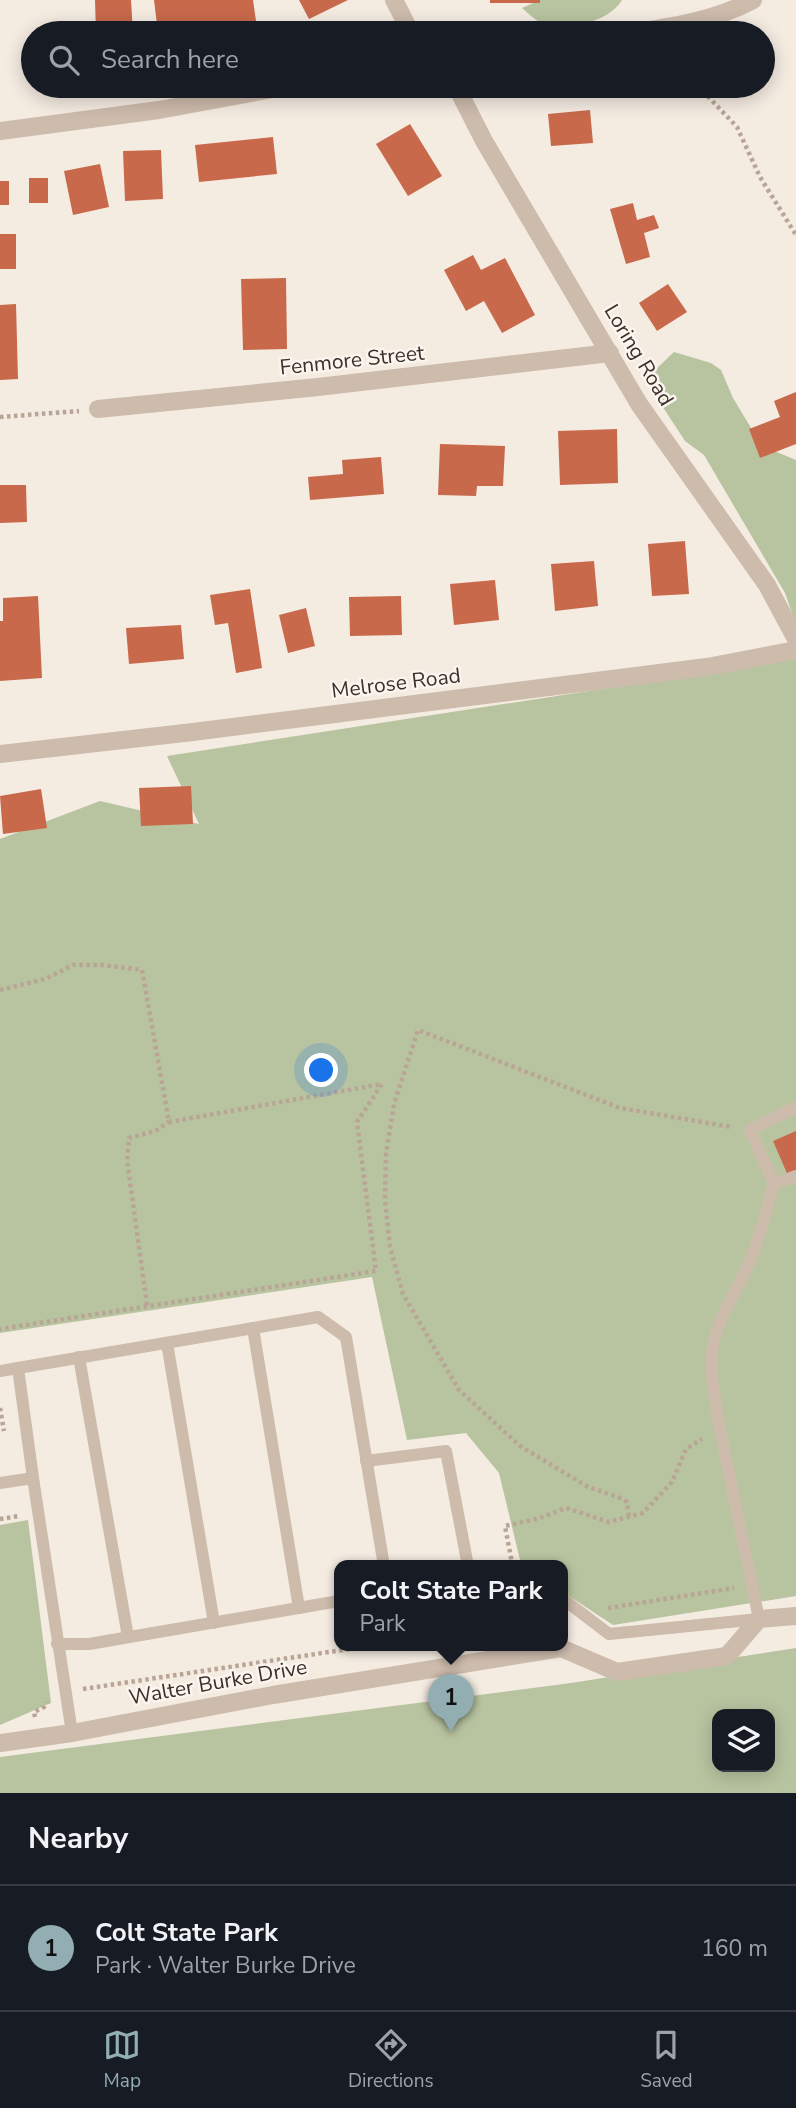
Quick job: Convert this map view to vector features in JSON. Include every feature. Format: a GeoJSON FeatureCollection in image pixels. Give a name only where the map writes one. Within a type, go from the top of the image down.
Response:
{"type":"FeatureCollection","features":[{"type":"Feature","properties":{"kind":"street"},"geometry":{"type":"LineString","coordinates":[[394,0],[405,21]]}},
{"type":"Feature","properties":{"kind":"street"},"geometry":{"type":"LineString","coordinates":[[695,21],[753,0]]}},
{"type":"Feature","properties":{"kind":"street"},"geometry":{"type":"LineString","coordinates":[[0,131],[159,110],[224,98]]}},
{"type":"Feature","properties":{"kind":"street","name":"Loring Road"},"geometry":{"type":"LineString","coordinates":[[462,98],[484,141],[639,404],[767,585],[796,639]]}},
{"type":"Feature","properties":{"kind":"street","name":"Fenmore Street"},"geometry":{"type":"LineString","coordinates":[[98,409],[610,353]]}},
{"type":"Feature","properties":{"kind":"street","name":"Melrose Road"},"geometry":{"type":"LineString","coordinates":[[0,754],[707,667],[796,650]]}},
{"type":"Feature","properties":{"kind":"street"},"geometry":{"type":"LineString","coordinates":[[759,1619],[796,1616]]}},
{"type":"Feature","properties":{"kind":"street","name":"Walter Burke Drive"},"geometry":{"type":"LineString","coordinates":[[568,1651],[617,1672],[727,1656],[759,1619]]}},
{"type":"Feature","properties":{"kind":"street","name":"Walter Burke Drive"},"geometry":{"type":"LineString","coordinates":[[0,1742],[543,1651]]}},
{"type":"Feature","properties":{"kind":"lane"},"geometry":{"type":"LineString","coordinates":[[568,1603],[609,1634],[759,1619],[715,1404],[712,1353],[719,1322],[740,1285],[751,1258],[774,1185],[750,1130],[796,1107]]}},
{"type":"Feature","properties":{"kind":"lane"},"geometry":{"type":"LineString","coordinates":[[774,1185],[796,1176]]}},
{"type":"Feature","properties":{"kind":"lane"},"geometry":{"type":"LineString","coordinates":[[0,1371],[318,1317],[346,1337],[383,1560]]}},
{"type":"Feature","properties":{"kind":"lane"},"geometry":{"type":"LineString","coordinates":[[253,1328],[299,1608]]}},
{"type":"Feature","properties":{"kind":"lane"},"geometry":{"type":"LineString","coordinates":[[167,1343],[214,1623]]}},
{"type":"Feature","properties":{"kind":"lane"},"geometry":{"type":"LineString","coordinates":[[79,1357],[128,1637]]}},
{"type":"Feature","properties":{"kind":"lane"},"geometry":{"type":"LineString","coordinates":[[18,1368],[72,1732]]}},
{"type":"Feature","properties":{"kind":"lane"},"geometry":{"type":"LineString","coordinates":[[366,1461],[446,1451],[467,1560]]}},
{"type":"Feature","properties":{"kind":"lane"},"geometry":{"type":"LineString","coordinates":[[0,1483],[33,1478]]}},
{"type":"Feature","properties":{"kind":"lane"},"geometry":{"type":"LineString","coordinates":[[57,1644],[89,1644],[334,1602]]}},
{"type":"Feature","properties":{"kind":"path"},"geometry":{"type":"LineString","coordinates":[[709,98],[737,127],[760,177],[796,235]]}},
{"type":"Feature","properties":{"kind":"path"},"geometry":{"type":"LineString","coordinates":[[0,417],[98,409]]}},
{"type":"Feature","properties":{"kind":"path"},"geometry":{"type":"LineString","coordinates":[[0,990],[45,979],[73,965],[142,970],[169,1122]]}},
{"type":"Feature","properties":{"kind":"path"},"geometry":{"type":"LineString","coordinates":[[629,1516],[627,1502],[588,1487],[520,1446],[459,1390],[403,1294],[390,1247],[385,1200],[386,1154],[394,1104],[418,1030],[620,1108],[750,1130]]}},
{"type":"Feature","properties":{"kind":"path"},"geometry":{"type":"LineString","coordinates":[[0,1329],[376,1271],[356,1122],[382,1084],[169,1122],[155,1131],[129,1138],[127,1160],[146,1306]]}},
{"type":"Feature","properties":{"kind":"path"},"geometry":{"type":"LineString","coordinates":[[511,1560],[505,1526],[540,1518],[566,1508],[609,1522],[643,1513],[672,1482],[686,1449],[720,1429]]}},
{"type":"Feature","properties":{"kind":"path"},"geometry":{"type":"LineString","coordinates":[[0,1519],[19,1516]]}},
{"type":"Feature","properties":{"kind":"path"},"geometry":{"type":"LineString","coordinates":[[603,1608],[752,1585]]}},
{"type":"Feature","properties":{"kind":"path"},"geometry":{"type":"LineString","coordinates":[[65,1692],[336,1651]]}},
{"type":"Feature","properties":{"kind":"green space"},"geometry":{"type":"Polygon","coordinates":[[[540,0],[622,0],[608,14],[591,21],[538,21],[522,8],[540,0]]]}},
{"type":"Feature","properties":{"kind":"green space"},"geometry":{"type":"Polygon","coordinates":[[[674,352],[711,363],[721,370],[733,398],[762,446],[796,460],[796,624],[785,593],[704,455],[685,441],[655,395],[652,383],[654,371],[674,352]]]}},
{"type":"Feature","properties":{"kind":"green space"},"geometry":{"type":"Polygon","coordinates":[[[796,659],[796,1596],[613,1625],[568,1595],[568,1560],[520,1560],[499,1473],[466,1433],[407,1440],[372,1277],[0,1333],[0,839],[100,801],[199,824],[167,756],[796,659]]]}},
{"type":"Feature","properties":{"kind":"green space"},"geometry":{"type":"Polygon","coordinates":[[[28,1520],[51,1703],[0,1725],[0,1525],[28,1520]]]}},
{"type":"Feature","properties":{"kind":"green space"},"geometry":{"type":"Polygon","coordinates":[[[796,1648],[796,1793],[0,1793],[0,1757],[571,1683],[796,1648]]]}},
{"type":"Feature","properties":{"kind":"building"},"geometry":{"type":"Polygon","coordinates":[[[95,0],[131,0],[132,21],[96,21],[95,0]]]}},
{"type":"Feature","properties":{"kind":"building"},"geometry":{"type":"Polygon","coordinates":[[[154,0],[253,0],[256,21],[157,21],[154,0]]]}},
{"type":"Feature","properties":{"kind":"building"},"geometry":{"type":"Polygon","coordinates":[[[299,0],[348,0],[309,19],[299,0]]]}},
{"type":"Feature","properties":{"kind":"building"},"geometry":{"type":"Polygon","coordinates":[[[490,0],[540,0],[540,3],[490,3],[490,0]]]}},
{"type":"Feature","properties":{"kind":"building"},"geometry":{"type":"Polygon","coordinates":[[[590,110],[593,143],[551,146],[548,114],[590,110]]]}},
{"type":"Feature","properties":{"kind":"building"},"geometry":{"type":"Polygon","coordinates":[[[410,124],[442,176],[408,196],[376,144],[410,124]]]}},
{"type":"Feature","properties":{"kind":"building"},"geometry":{"type":"Polygon","coordinates":[[[273,137],[277,174],[199,182],[195,145],[273,137]]]}},
{"type":"Feature","properties":{"kind":"building"},"geometry":{"type":"Polygon","coordinates":[[[161,150],[163,199],[125,201],[123,151],[161,150]]]}},
{"type":"Feature","properties":{"kind":"building"},"geometry":{"type":"Polygon","coordinates":[[[100,164],[109,207],[73,215],[64,171],[100,164]]]}},
{"type":"Feature","properties":{"kind":"building"},"geometry":{"type":"Polygon","coordinates":[[[29,178],[48,178],[48,203],[29,203],[29,178]]]}},
{"type":"Feature","properties":{"kind":"building"},"geometry":{"type":"Polygon","coordinates":[[[0,181],[9,181],[9,205],[0,205],[0,181]]]}},
{"type":"Feature","properties":{"kind":"building"},"geometry":{"type":"Polygon","coordinates":[[[633,203],[637,220],[654,215],[659,228],[644,233],[650,257],[626,264],[610,209],[633,203]]]}},
{"type":"Feature","properties":{"kind":"building"},"geometry":{"type":"Polygon","coordinates":[[[0,234],[16,234],[16,269],[0,269],[0,234]]]}},
{"type":"Feature","properties":{"kind":"building"},"geometry":{"type":"Polygon","coordinates":[[[473,255],[481,270],[505,258],[535,315],[502,333],[484,301],[466,311],[444,270],[473,255]]]}},
{"type":"Feature","properties":{"kind":"building"},"geometry":{"type":"Polygon","coordinates":[[[286,278],[287,349],[243,350],[241,279],[286,278]]]}},
{"type":"Feature","properties":{"kind":"building"},"geometry":{"type":"Polygon","coordinates":[[[668,284],[687,312],[657,331],[639,303],[668,284]]]}},
{"type":"Feature","properties":{"kind":"building"},"geometry":{"type":"Polygon","coordinates":[[[16,304],[18,379],[0,380],[0,305],[16,304]]]}},
{"type":"Feature","properties":{"kind":"building"},"geometry":{"type":"Polygon","coordinates":[[[796,392],[796,444],[760,458],[749,429],[780,417],[774,401],[796,392]]]}},
{"type":"Feature","properties":{"kind":"building"},"geometry":{"type":"Polygon","coordinates":[[[617,429],[618,483],[560,485],[558,431],[617,429]]]}},
{"type":"Feature","properties":{"kind":"building"},"geometry":{"type":"Polygon","coordinates":[[[440,444],[505,446],[503,486],[477,486],[476,496],[438,495],[440,444]]]}},
{"type":"Feature","properties":{"kind":"building"},"geometry":{"type":"Polygon","coordinates":[[[381,457],[384,494],[310,500],[308,477],[343,474],[342,460],[381,457]]]}},
{"type":"Feature","properties":{"kind":"building"},"geometry":{"type":"Polygon","coordinates":[[[0,485],[26,485],[27,522],[0,523],[0,485]]]}},
{"type":"Feature","properties":{"kind":"building"},"geometry":{"type":"Polygon","coordinates":[[[685,541],[689,594],[652,596],[648,544],[685,541]]]}},
{"type":"Feature","properties":{"kind":"building"},"geometry":{"type":"Polygon","coordinates":[[[594,561],[598,606],[555,611],[551,564],[594,561]]]}},
{"type":"Feature","properties":{"kind":"building"},"geometry":{"type":"Polygon","coordinates":[[[495,580],[499,620],[454,625],[450,584],[495,580]]]}},
{"type":"Feature","properties":{"kind":"building"},"geometry":{"type":"Polygon","coordinates":[[[250,589],[262,668],[236,673],[228,623],[215,625],[210,595],[250,589]]]}},
{"type":"Feature","properties":{"kind":"building"},"geometry":{"type":"Polygon","coordinates":[[[38,596],[42,678],[0,681],[0,621],[3,621],[3,598],[38,596]]]}},
{"type":"Feature","properties":{"kind":"building"},"geometry":{"type":"Polygon","coordinates":[[[401,596],[402,635],[350,636],[349,597],[401,596]]]}},
{"type":"Feature","properties":{"kind":"building"},"geometry":{"type":"Polygon","coordinates":[[[306,608],[315,646],[288,653],[279,615],[306,608]]]}},
{"type":"Feature","properties":{"kind":"building"},"geometry":{"type":"Polygon","coordinates":[[[181,625],[184,659],[129,664],[126,628],[181,625]]]}},
{"type":"Feature","properties":{"kind":"building"},"geometry":{"type":"Polygon","coordinates":[[[191,786],[193,824],[141,826],[139,788],[191,786]]]}},
{"type":"Feature","properties":{"kind":"building"},"geometry":{"type":"Polygon","coordinates":[[[41,789],[47,828],[3,834],[0,796],[41,789]]]}},
{"type":"Feature","properties":{"kind":"building"},"geometry":{"type":"Polygon","coordinates":[[[796,1131],[796,1175],[789,1178],[773,1141],[796,1131]]]}},
{"type":"Feature","properties":{"kind":"place","name":"Colt State Park"},"geometry":{"type":"Point","coordinates":[451,1732]}}]}
